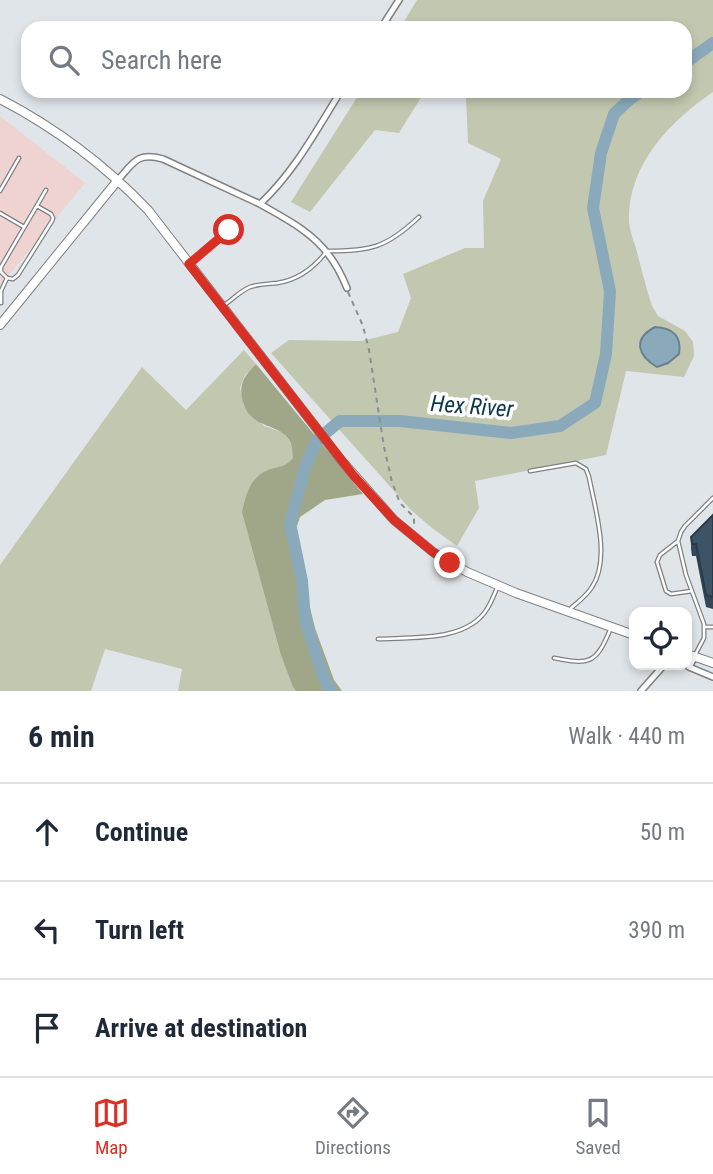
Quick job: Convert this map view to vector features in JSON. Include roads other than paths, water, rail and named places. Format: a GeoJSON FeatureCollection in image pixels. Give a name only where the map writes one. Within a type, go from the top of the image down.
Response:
{"type":"FeatureCollection","features":[{"type":"Feature","properties":{"kind":"main road"},"geometry":{"type":"LineString","coordinates":[[0,99],[79,148],[118,180],[161,225],[341,460],[394,520],[450,563],[498,586],[629,633]]}},
{"type":"Feature","properties":{"kind":"main road"},"geometry":{"type":"LineString","coordinates":[[0,325],[118,180]]}},
{"type":"Feature","properties":{"kind":"main road"},"geometry":{"type":"LineString","coordinates":[[692,655],[713,663]]}},
{"type":"Feature","properties":{"kind":"street"},"geometry":{"type":"LineString","coordinates":[[386,21],[399,0]]}},
{"type":"Feature","properties":{"kind":"street"},"geometry":{"type":"LineString","coordinates":[[260,204],[290,172],[337,98]]}},
{"type":"Feature","properties":{"kind":"street"},"geometry":{"type":"LineString","coordinates":[[118,180],[134,161],[149,155],[260,204],[298,227],[327,251],[347,288]]}},
{"type":"Feature","properties":{"kind":"street"},"geometry":{"type":"LineString","coordinates":[[692,668],[713,677]]}},
{"type":"Feature","properties":{"kind":"street"},"geometry":{"type":"LineString","coordinates":[[641,691],[660,670]]}},
{"type":"Feature","properties":{"kind":"lane"},"geometry":{"type":"LineString","coordinates":[[0,191],[19,158]]}},
{"type":"Feature","properties":{"kind":"lane"},"geometry":{"type":"LineString","coordinates":[[37,206],[51,214],[52,221],[18,275],[13,279],[7,278],[1,272],[1,267],[46,190]]}},
{"type":"Feature","properties":{"kind":"lane"},"geometry":{"type":"LineString","coordinates":[[0,213],[24,228]]}},
{"type":"Feature","properties":{"kind":"lane"},"geometry":{"type":"LineString","coordinates":[[222,307],[247,288],[288,281],[308,271],[327,251],[360,251],[388,242],[419,217]]}},
{"type":"Feature","properties":{"kind":"lane"},"geometry":{"type":"LineString","coordinates":[[189,264],[229,230]]}},
{"type":"Feature","properties":{"kind":"lane"},"geometry":{"type":"LineString","coordinates":[[0,303],[1,291],[7,278]]}},
{"type":"Feature","properties":{"kind":"lane"},"geometry":{"type":"LineString","coordinates":[[530,471],[576,463],[586,469],[589,477],[601,546],[600,568],[594,585],[567,611]]}},
{"type":"Feature","properties":{"kind":"lane"},"geometry":{"type":"LineString","coordinates":[[692,654],[704,638],[704,627],[686,575],[678,541],[685,526],[713,498]]}},
{"type":"Feature","properties":{"kind":"lane"},"geometry":{"type":"LineString","coordinates":[[678,541],[660,555],[657,562],[666,591],[671,594],[692,591]]}},
{"type":"Feature","properties":{"kind":"lane"},"geometry":{"type":"LineString","coordinates":[[378,639],[446,635],[458,631],[481,617],[488,609],[498,586]]}},
{"type":"Feature","properties":{"kind":"lane"},"geometry":{"type":"LineString","coordinates":[[554,658],[586,662],[601,651],[612,627]]}},
{"type":"Feature","properties":{"kind":"lane"},"geometry":{"type":"LineString","coordinates":[[704,627],[713,627]]}},
{"type":"Feature","properties":{"kind":"water"},"geometry":{"type":"Polygon","coordinates":[[[655,327],[675,334],[680,348],[679,354],[668,363],[657,367],[645,358],[640,347],[643,337],[655,327]]]}},
{"type":"Feature","properties":{"kind":"waterway","name":"Hex River"},"geometry":{"type":"LineString","coordinates":[[692,58],[713,43]]}},
{"type":"Feature","properties":{"kind":"waterway","name":"Hex River"},"geometry":{"type":"LineString","coordinates":[[331,691],[323,676],[305,619],[302,581],[290,523],[305,467],[317,440],[340,421],[400,421],[511,433],[560,426],[595,403],[606,354],[610,291],[593,208],[601,153],[614,114],[632,98]]}}]}
